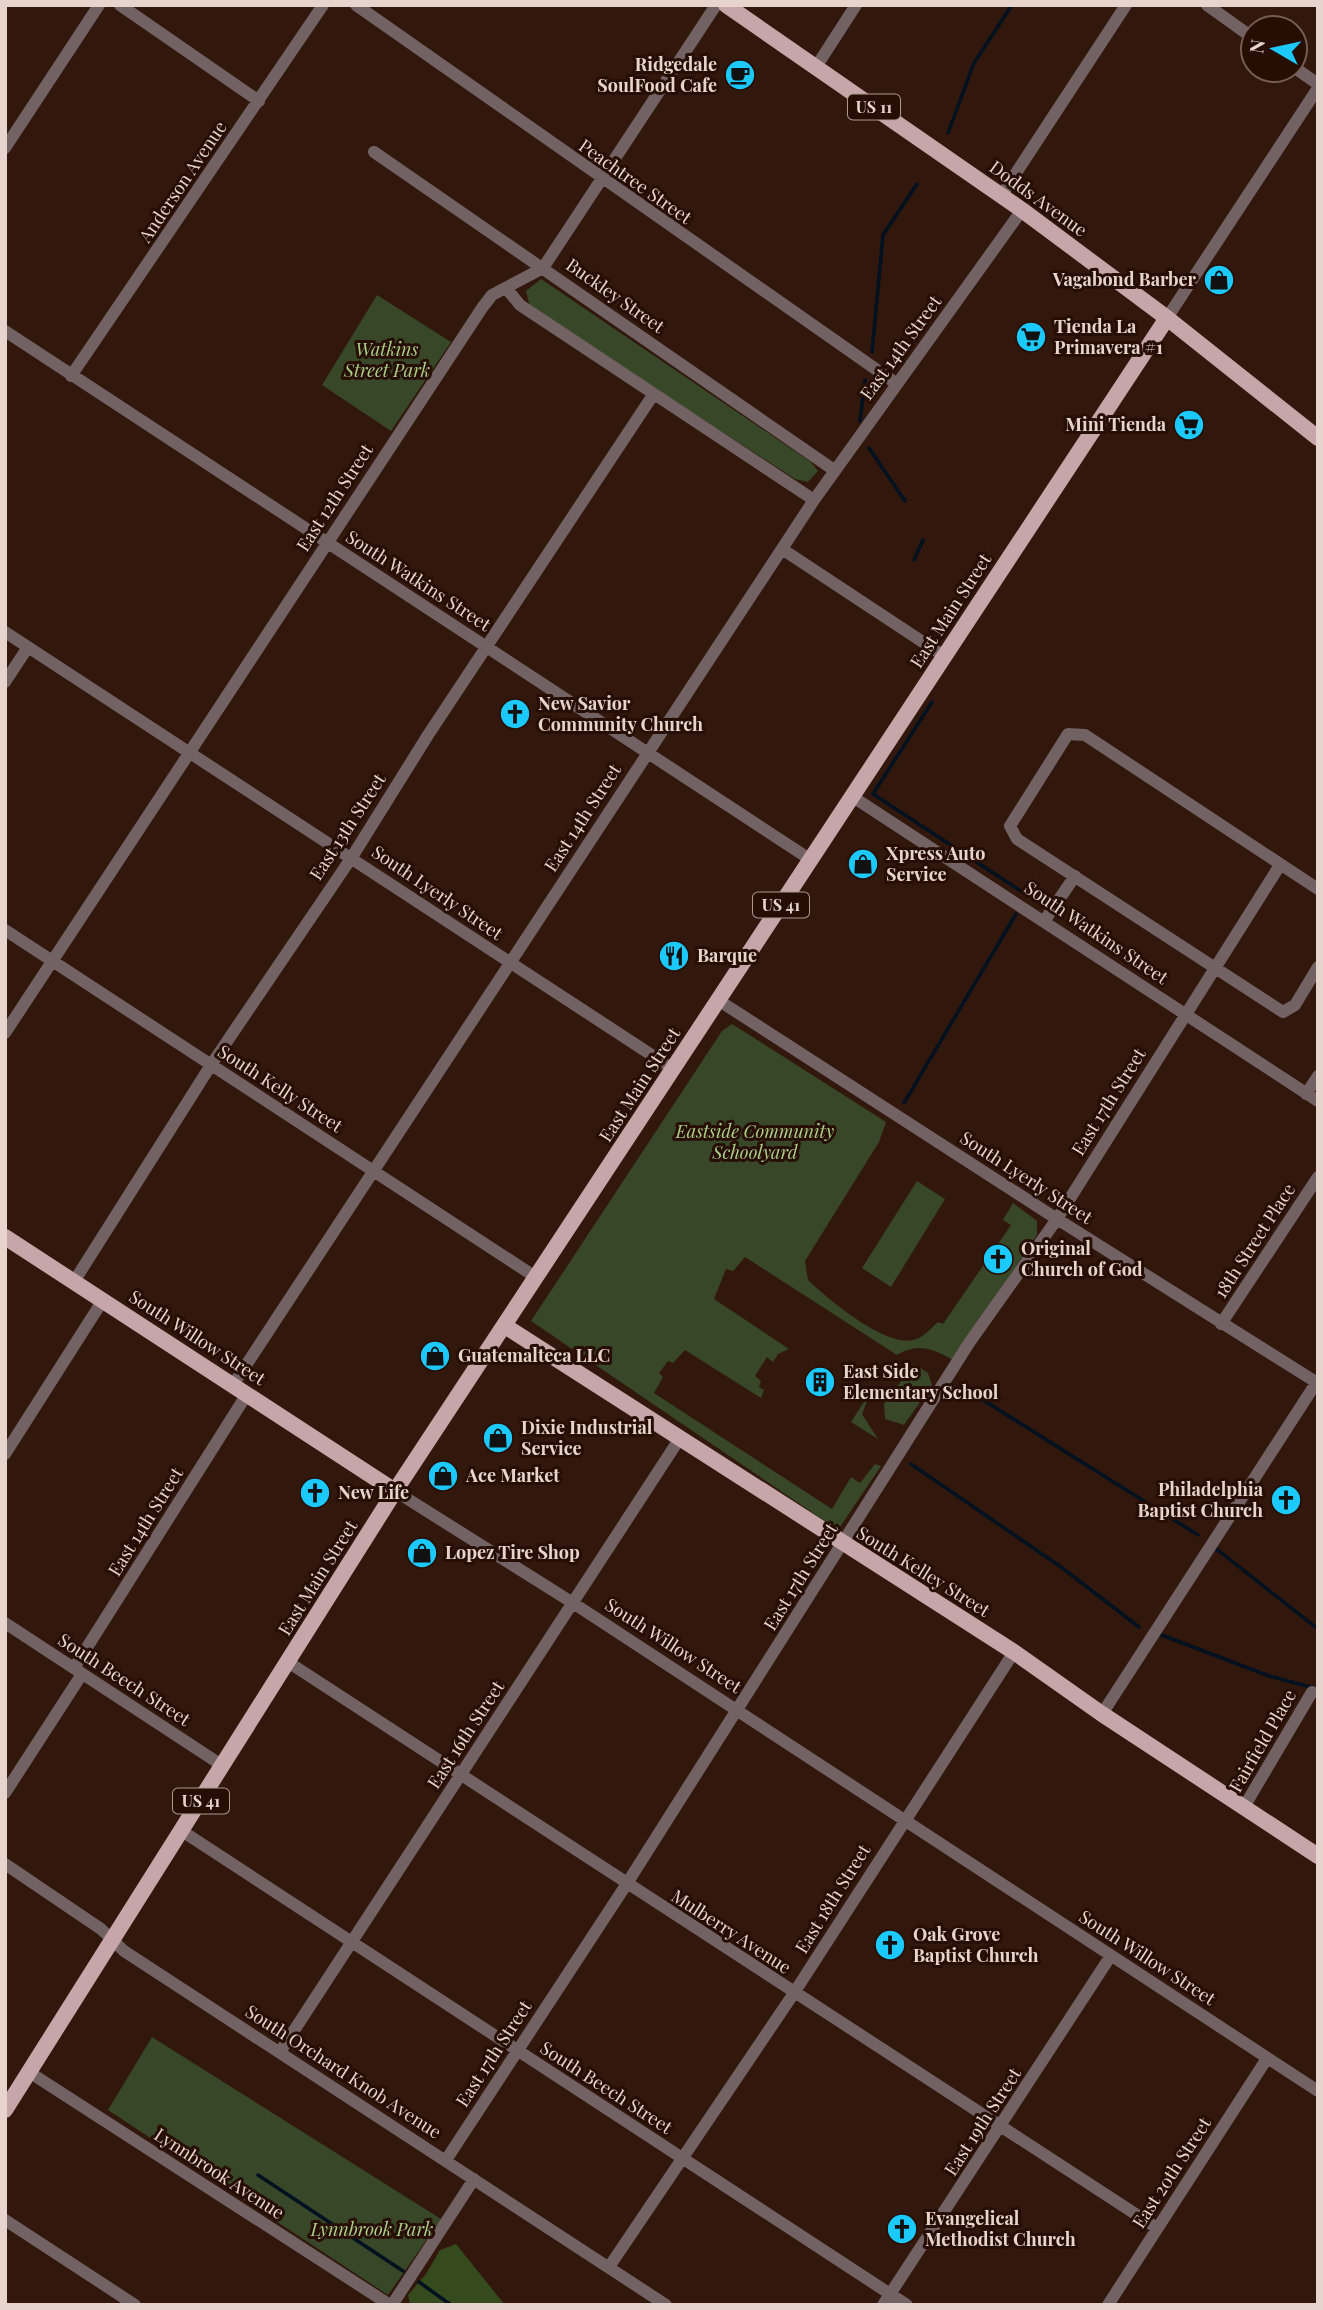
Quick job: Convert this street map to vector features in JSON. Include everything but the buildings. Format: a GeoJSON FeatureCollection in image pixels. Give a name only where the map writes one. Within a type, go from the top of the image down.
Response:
{"type":"FeatureCollection","features":[{"type":"Feature","properties":{"kind":"main road","name":"Dodds Avenue"},"geometry":{"type":"LineString","coordinates":[[726,5],[1022,210],[1167,318],[1318,438]]}},
{"type":"Feature","properties":{"kind":"main road","name":"East Main Street"},"geometry":{"type":"LineString","coordinates":[[5,2110],[396,1491],[1167,318]]}},
{"type":"Feature","properties":{"kind":"main road","name":"South Willow Street"},"geometry":{"type":"LineString","coordinates":[[5,1237],[396,1491]]}},
{"type":"Feature","properties":{"kind":"main road","name":"South Kelley Street"},"geometry":{"type":"LineString","coordinates":[[505,1325],[1014,1652],[1102,1714],[1318,1856]]}},
{"type":"Feature","properties":{"kind":"street"},"geometry":{"type":"LineString","coordinates":[[5,148],[99,5]]}},
{"type":"Feature","properties":{"kind":"street"},"geometry":{"type":"LineString","coordinates":[[120,5],[259,101]]}},
{"type":"Feature","properties":{"kind":"street","name":"Anderson Avenue"},"geometry":{"type":"LineString","coordinates":[[71,376],[323,5]]}},
{"type":"Feature","properties":{"kind":"street","name":"Peachtree Street"},"geometry":{"type":"LineString","coordinates":[[356,5],[601,180],[897,384]]}},
{"type":"Feature","properties":{"kind":"street","name":"East 12th Street"},"geometry":{"type":"LineString","coordinates":[[5,1032],[482,308],[492,295],[543,268],[716,5]]}},
{"type":"Feature","properties":{"kind":"street"},"geometry":{"type":"LineString","coordinates":[[816,67],[856,5]]}},
{"type":"Feature","properties":{"kind":"street"},"geometry":{"type":"LineString","coordinates":[[1001,196],[1126,5]]}},
{"type":"Feature","properties":{"kind":"street"},"geometry":{"type":"LineString","coordinates":[[1207,5],[1239,28]]}},
{"type":"Feature","properties":{"kind":"street","name":"East Main Street"},"geometry":{"type":"LineString","coordinates":[[1167,318],[1316,93]]}},
{"type":"Feature","properties":{"kind":"street","name":"Buckley Street"},"geometry":{"type":"LineString","coordinates":[[374,152],[834,470]]}},
{"type":"Feature","properties":{"kind":"street","name":"East 14th Street"},"geometry":{"type":"LineString","coordinates":[[233,1385],[834,470],[1022,210]]}},
{"type":"Feature","properties":{"kind":"street"},"geometry":{"type":"LineString","coordinates":[[506,288],[520,306],[814,500]]}},
{"type":"Feature","properties":{"kind":"street","name":"South Watkins Street"},"geometry":{"type":"LineString","coordinates":[[5,331],[811,860]]}},
{"type":"Feature","properties":{"kind":"street","name":"East 13th Street"},"geometry":{"type":"LineString","coordinates":[[75,1280],[211,1065],[352,857],[486,647],[653,395]]}},
{"type":"Feature","properties":{"kind":"street"},"geometry":{"type":"LineString","coordinates":[[782,549],[944,656]]}},
{"type":"Feature","properties":{"kind":"street","name":"South Lyerly Street"},"geometry":{"type":"LineString","coordinates":[[5,632],[673,1069]]}},
{"type":"Feature","properties":{"kind":"street"},"geometry":{"type":"LineString","coordinates":[[5,682],[28,647]]}},
{"type":"Feature","properties":{"kind":"street"},"geometry":{"type":"LineString","coordinates":[[1318,889],[1085,735],[1068,734],[1010,826],[1017,839],[1283,1012],[1295,1005],[1318,967]]}},
{"type":"Feature","properties":{"kind":"street","name":"South Watkins Street"},"geometry":{"type":"LineString","coordinates":[[853,797],[1045,920],[1318,1101]]}},
{"type":"Feature","properties":{"kind":"street","name":"East 17th Street"},"geometry":{"type":"LineString","coordinates":[[446,2160],[626,1885],[969,1343],[1056,1219],[1280,865]]}},
{"type":"Feature","properties":{"kind":"street"},"geometry":{"type":"LineString","coordinates":[[1045,920],[1074,876]]}},
{"type":"Feature","properties":{"kind":"street","name":"South Kelly Street"},"geometry":{"type":"LineString","coordinates":[[5,930],[537,1278]]}},
{"type":"Feature","properties":{"kind":"street","name":"South Lyerly Street"},"geometry":{"type":"LineString","coordinates":[[718,1000],[1221,1324],[1317,1381]]}},
{"type":"Feature","properties":{"kind":"street"},"geometry":{"type":"LineString","coordinates":[[1306,1094],[1318,1076]]}},
{"type":"Feature","properties":{"kind":"street","name":"18th Street Place"},"geometry":{"type":"LineString","coordinates":[[1221,1324],[1318,1177]]}},
{"type":"Feature","properties":{"kind":"street"},"geometry":{"type":"LineString","coordinates":[[5,1454],[103,1300]]}},
{"type":"Feature","properties":{"kind":"street"},"geometry":{"type":"LineString","coordinates":[[1102,1714],[1317,1381]]}},
{"type":"Feature","properties":{"kind":"street","name":"East 14th Street"},"geometry":{"type":"LineString","coordinates":[[5,1793],[247,1394]]}},
{"type":"Feature","properties":{"kind":"street","name":"East 16th Street"},"geometry":{"type":"LineString","coordinates":[[280,2052],[680,1438]]}},
{"type":"Feature","properties":{"kind":"street","name":"South Willow Street"},"geometry":{"type":"LineString","coordinates":[[396,1491],[573,1603],[1266,2060],[1318,2091]]}},
{"type":"Feature","properties":{"kind":"street","name":"South Beech Street"},"geometry":{"type":"LineString","coordinates":[[5,1623],[223,1766]]}},
{"type":"Feature","properties":{"kind":"street","name":"East 18th Street"},"geometry":{"type":"LineString","coordinates":[[609,2267],[794,1993],[1014,1652]]}},
{"type":"Feature","properties":{"kind":"street","name":"Mulberry Avenue"},"geometry":{"type":"LineString","coordinates":[[288,1662],[626,1885],[1157,2228]]}},
{"type":"Feature","properties":{"kind":"street","name":"Fairfield Place"},"geometry":{"type":"LineString","coordinates":[[1244,1807],[1312,1692]]}},
{"type":"Feature","properties":{"kind":"street","name":"South Beech Street"},"geometry":{"type":"LineString","coordinates":[[181,1831],[682,2157],[887,2299],[907,2305]]}},
{"type":"Feature","properties":{"kind":"street","name":"South Orchard Knob Avenue"},"geometry":{"type":"LineString","coordinates":[[5,1864],[102,1928],[124,1951],[666,2305]]}},
{"type":"Feature","properties":{"kind":"street","name":"East 19th Street"},"geometry":{"type":"LineString","coordinates":[[887,2299],[1110,1957]]}},
{"type":"Feature","properties":{"kind":"street","name":"East 20th Street"},"geometry":{"type":"LineString","coordinates":[[1108,2305],[1266,2060]]}},
{"type":"Feature","properties":{"kind":"street","name":"Lynnbrook Avenue"},"geometry":{"type":"LineString","coordinates":[[29,2072],[391,2305]]}},
{"type":"Feature","properties":{"kind":"street"},"geometry":{"type":"LineString","coordinates":[[391,2305],[474,2179]]}},
{"type":"Feature","properties":{"kind":"street"},"geometry":{"type":"LineString","coordinates":[[5,2220],[135,2305]]}},
{"type":"Feature","properties":{"kind":"green space"},"geometry":{"type":"Polygon","coordinates":[[[541,279],[811,462],[818,471],[808,482],[795,479],[530,307],[526,291],[541,279]]]}},
{"type":"Feature","properties":{"kind":"green space","name":"Watkins Street Park"},"geometry":{"type":"Polygon","coordinates":[[[377,295],[451,342],[391,431],[322,385],[377,295]]]}},
{"type":"Feature","properties":{"kind":"green space","name":"Eastside Community Schoolyard"},"geometry":{"type":"Polygon","coordinates":[[[732,1024],[886,1122],[879,1142],[805,1261],[808,1280],[859,1321],[890,1337],[904,1340],[919,1338],[938,1322],[943,1324],[1011,1225],[1003,1220],[1013,1203],[1037,1221],[1037,1235],[953,1360],[926,1348],[912,1349],[897,1355],[745,1257],[733,1271],[726,1269],[714,1299],[789,1349],[778,1354],[773,1362],[767,1357],[755,1376],[761,1381],[759,1387],[764,1390],[761,1398],[685,1350],[673,1363],[668,1361],[659,1373],[663,1377],[654,1393],[832,1509],[851,1477],[860,1483],[875,1464],[881,1466],[838,1530],[531,1321],[722,1031],[732,1024]]]}},
{"type":"Feature","properties":{"kind":"green space"},"geometry":{"type":"Polygon","coordinates":[[[917,1181],[945,1199],[891,1287],[862,1268],[917,1181]]]}},
{"type":"Feature","properties":{"kind":"green space"},"geometry":{"type":"Polygon","coordinates":[[[914,1364],[928,1373],[932,1385],[904,1425],[885,1419],[884,1404],[914,1364]]]}},
{"type":"Feature","properties":{"kind":"green space"},"geometry":{"type":"Polygon","coordinates":[[[871,1391],[862,1414],[878,1439],[851,1422],[871,1391]]]}},
{"type":"Feature","properties":{"kind":"green space","name":"Lynnbrook Park"},"geometry":{"type":"Polygon","coordinates":[[[152,2037],[441,2219],[388,2295],[108,2110],[152,2037]]]}},
{"type":"Feature","properties":{"kind":"green space"},"geometry":{"type":"Polygon","coordinates":[[[456,2244],[505,2305],[410,2305],[408,2295],[426,2274],[440,2250],[456,2244]]]}},
{"type":"Feature","properties":{"kind":"waterway"},"geometry":{"type":"LineString","coordinates":[[948,133],[974,63],[1012,5]]}},
{"type":"Feature","properties":{"kind":"waterway"},"geometry":{"type":"LineString","coordinates":[[872,352],[883,235],[917,184]]}},
{"type":"Feature","properties":{"kind":"waterway"},"geometry":{"type":"LineString","coordinates":[[860,421],[865,380]]}},
{"type":"Feature","properties":{"kind":"waterway"},"geometry":{"type":"LineString","coordinates":[[869,448],[905,501]]}},
{"type":"Feature","properties":{"kind":"waterway"},"geometry":{"type":"LineString","coordinates":[[914,560],[923,540]]}},
{"type":"Feature","properties":{"kind":"waterway"},"geometry":{"type":"LineString","coordinates":[[932,702],[873,794],[1027,895]]}},
{"type":"Feature","properties":{"kind":"waterway"},"geometry":{"type":"LineString","coordinates":[[904,1103],[1016,914]]}},
{"type":"Feature","properties":{"kind":"waterway"},"geometry":{"type":"LineString","coordinates":[[964,1388],[1198,1535]]}},
{"type":"Feature","properties":{"kind":"waterway"},"geometry":{"type":"LineString","coordinates":[[911,1464],[1061,1567],[1139,1627]]}},
{"type":"Feature","properties":{"kind":"waterway"},"geometry":{"type":"LineString","coordinates":[[1214,1547],[1318,1629]]}},
{"type":"Feature","properties":{"kind":"waterway"},"geometry":{"type":"LineString","coordinates":[[1159,1634],[1269,1676],[1318,1689]]}},
{"type":"Feature","properties":{"kind":"waterway"},"geometry":{"type":"LineString","coordinates":[[258,2175],[403,2271]]}},
{"type":"Feature","properties":{"kind":"waterway"},"geometry":{"type":"LineString","coordinates":[[419,2282],[451,2305]]}},
{"type":"Feature","properties":{"kind":"place","name":"Ridgedale SoulFood Cafe"},"geometry":{"type":"Point","coordinates":[740,75]}},
{"type":"Feature","properties":{"kind":"place","name":"Vagabond Barber"},"geometry":{"type":"Point","coordinates":[1219,280]}},
{"type":"Feature","properties":{"kind":"place","name":"Tienda La Primavera #1"},"geometry":{"type":"Point","coordinates":[1031,337]}},
{"type":"Feature","properties":{"kind":"place","name":"Mini Tienda"},"geometry":{"type":"Point","coordinates":[1189,425]}},
{"type":"Feature","properties":{"kind":"place","name":"New Savior Community Church"},"geometry":{"type":"Point","coordinates":[515,714]}},
{"type":"Feature","properties":{"kind":"place","name":"Xpress Auto Service"},"geometry":{"type":"Point","coordinates":[863,864]}},
{"type":"Feature","properties":{"kind":"place","name":"Barque"},"geometry":{"type":"Point","coordinates":[674,956]}},
{"type":"Feature","properties":{"kind":"place","name":"Original Church of God"},"geometry":{"type":"Point","coordinates":[998,1259]}},
{"type":"Feature","properties":{"kind":"place","name":"Guatemalteca LLC"},"geometry":{"type":"Point","coordinates":[435,1356]}},
{"type":"Feature","properties":{"kind":"place","name":"East Side Elementary School"},"geometry":{"type":"Point","coordinates":[820,1382]}},
{"type":"Feature","properties":{"kind":"place","name":"Dixie Industrial Service"},"geometry":{"type":"Point","coordinates":[498,1438]}},
{"type":"Feature","properties":{"kind":"place","name":"Ace Market"},"geometry":{"type":"Point","coordinates":[443,1476]}},
{"type":"Feature","properties":{"kind":"place","name":"New Life"},"geometry":{"type":"Point","coordinates":[315,1493]}},
{"type":"Feature","properties":{"kind":"place","name":"Philadelphia Baptist Church"},"geometry":{"type":"Point","coordinates":[1286,1500]}},
{"type":"Feature","properties":{"kind":"place","name":"Lopez Tire Shop"},"geometry":{"type":"Point","coordinates":[422,1553]}},
{"type":"Feature","properties":{"kind":"place","name":"Oak Grove Baptist Church"},"geometry":{"type":"Point","coordinates":[890,1945]}},
{"type":"Feature","properties":{"kind":"place","name":"Evangelical Methodist Church"},"geometry":{"type":"Point","coordinates":[902,2229]}}]}
